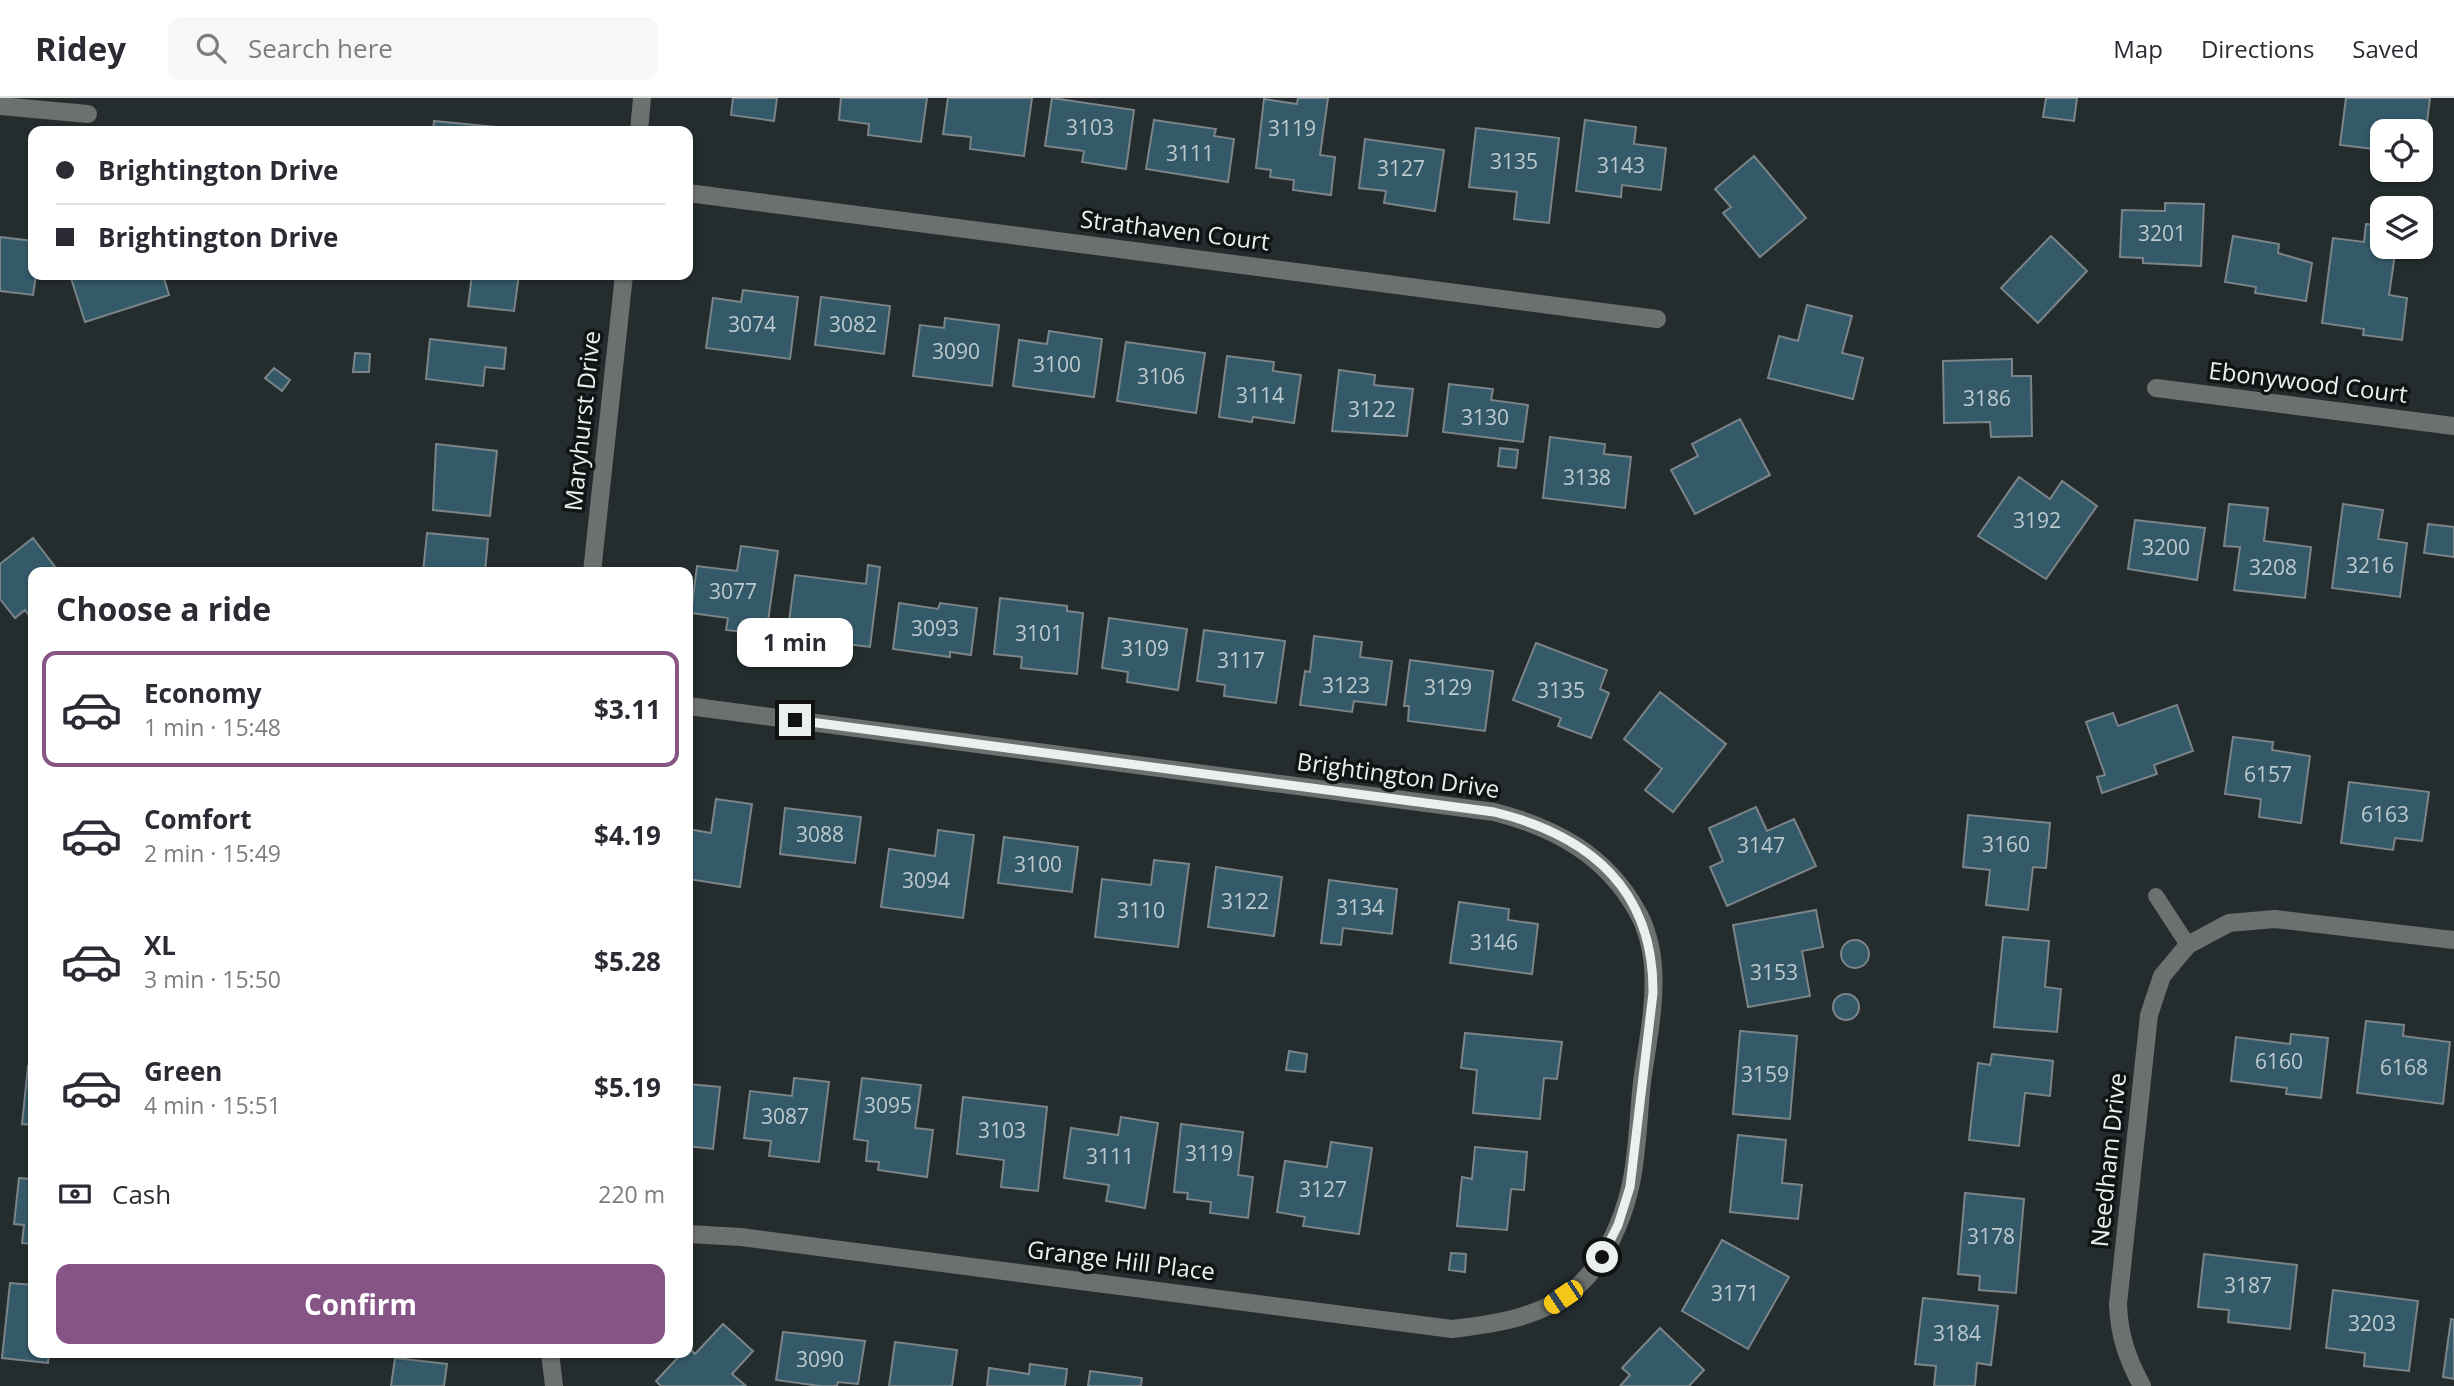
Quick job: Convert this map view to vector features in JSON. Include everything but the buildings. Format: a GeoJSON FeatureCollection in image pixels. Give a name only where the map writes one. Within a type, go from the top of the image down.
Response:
{"type":"FeatureCollection","features":[{"type":"Feature","properties":{"kind":"street"},"geometry":{"type":"LineString","coordinates":[[639,126],[642,98]]}},
{"type":"Feature","properties":{"kind":"street"},"geometry":{"type":"LineString","coordinates":[[0,106],[88,114]]}},
{"type":"Feature","properties":{"kind":"street","name":"Strathaven Court"},"geometry":{"type":"LineString","coordinates":[[693,194],[1657,319]]}},
{"type":"Feature","properties":{"kind":"street","name":"Maryhurst Drive"},"geometry":{"type":"LineString","coordinates":[[593,567],[623,280]]}},
{"type":"Feature","properties":{"kind":"street","name":"Ebonywood Court"},"geometry":{"type":"LineString","coordinates":[[2156,388],[2454,426]]}},
{"type":"Feature","properties":{"kind":"street","name":"Brightington Drive"},"geometry":{"type":"LineString","coordinates":[[693,707],[1494,812],[1532,821],[1566,837],[1597,860],[1638,912],[1653,966],[1653,993],[1630,1187],[1618,1225],[1602,1257],[1579,1286],[1546,1308]]}},
{"type":"Feature","properties":{"kind":"street"},"geometry":{"type":"LineString","coordinates":[[2188,945],[2228,923],[2275,919],[2454,940]]}},
{"type":"Feature","properties":{"kind":"street","name":"Needham Drive"},"geometry":{"type":"LineString","coordinates":[[2143,1386],[2130,1363],[2119,1333],[2118,1304],[2149,1015],[2162,976],[2188,945]]}},
{"type":"Feature","properties":{"kind":"street","name":"Grange Hill Place"},"geometry":{"type":"LineString","coordinates":[[693,1234],[741,1237],[1451,1329],[1500,1323],[1546,1308]]}},
{"type":"Feature","properties":{"kind":"street"},"geometry":{"type":"LineString","coordinates":[[551,1358],[554,1386]]}},
{"type":"Feature","properties":{"kind":"lane"},"geometry":{"type":"LineString","coordinates":[[2156,896],[2188,945]]}},
{"type":"Feature","properties":{"kind":"route"},"geometry":{"type":"LineString","coordinates":[[795,720],[1494,812],[1532,821],[1566,837],[1597,860],[1622,888],[1638,912],[1653,966],[1653,993],[1630,1187],[1618,1225],[1602,1257]]}}]}
